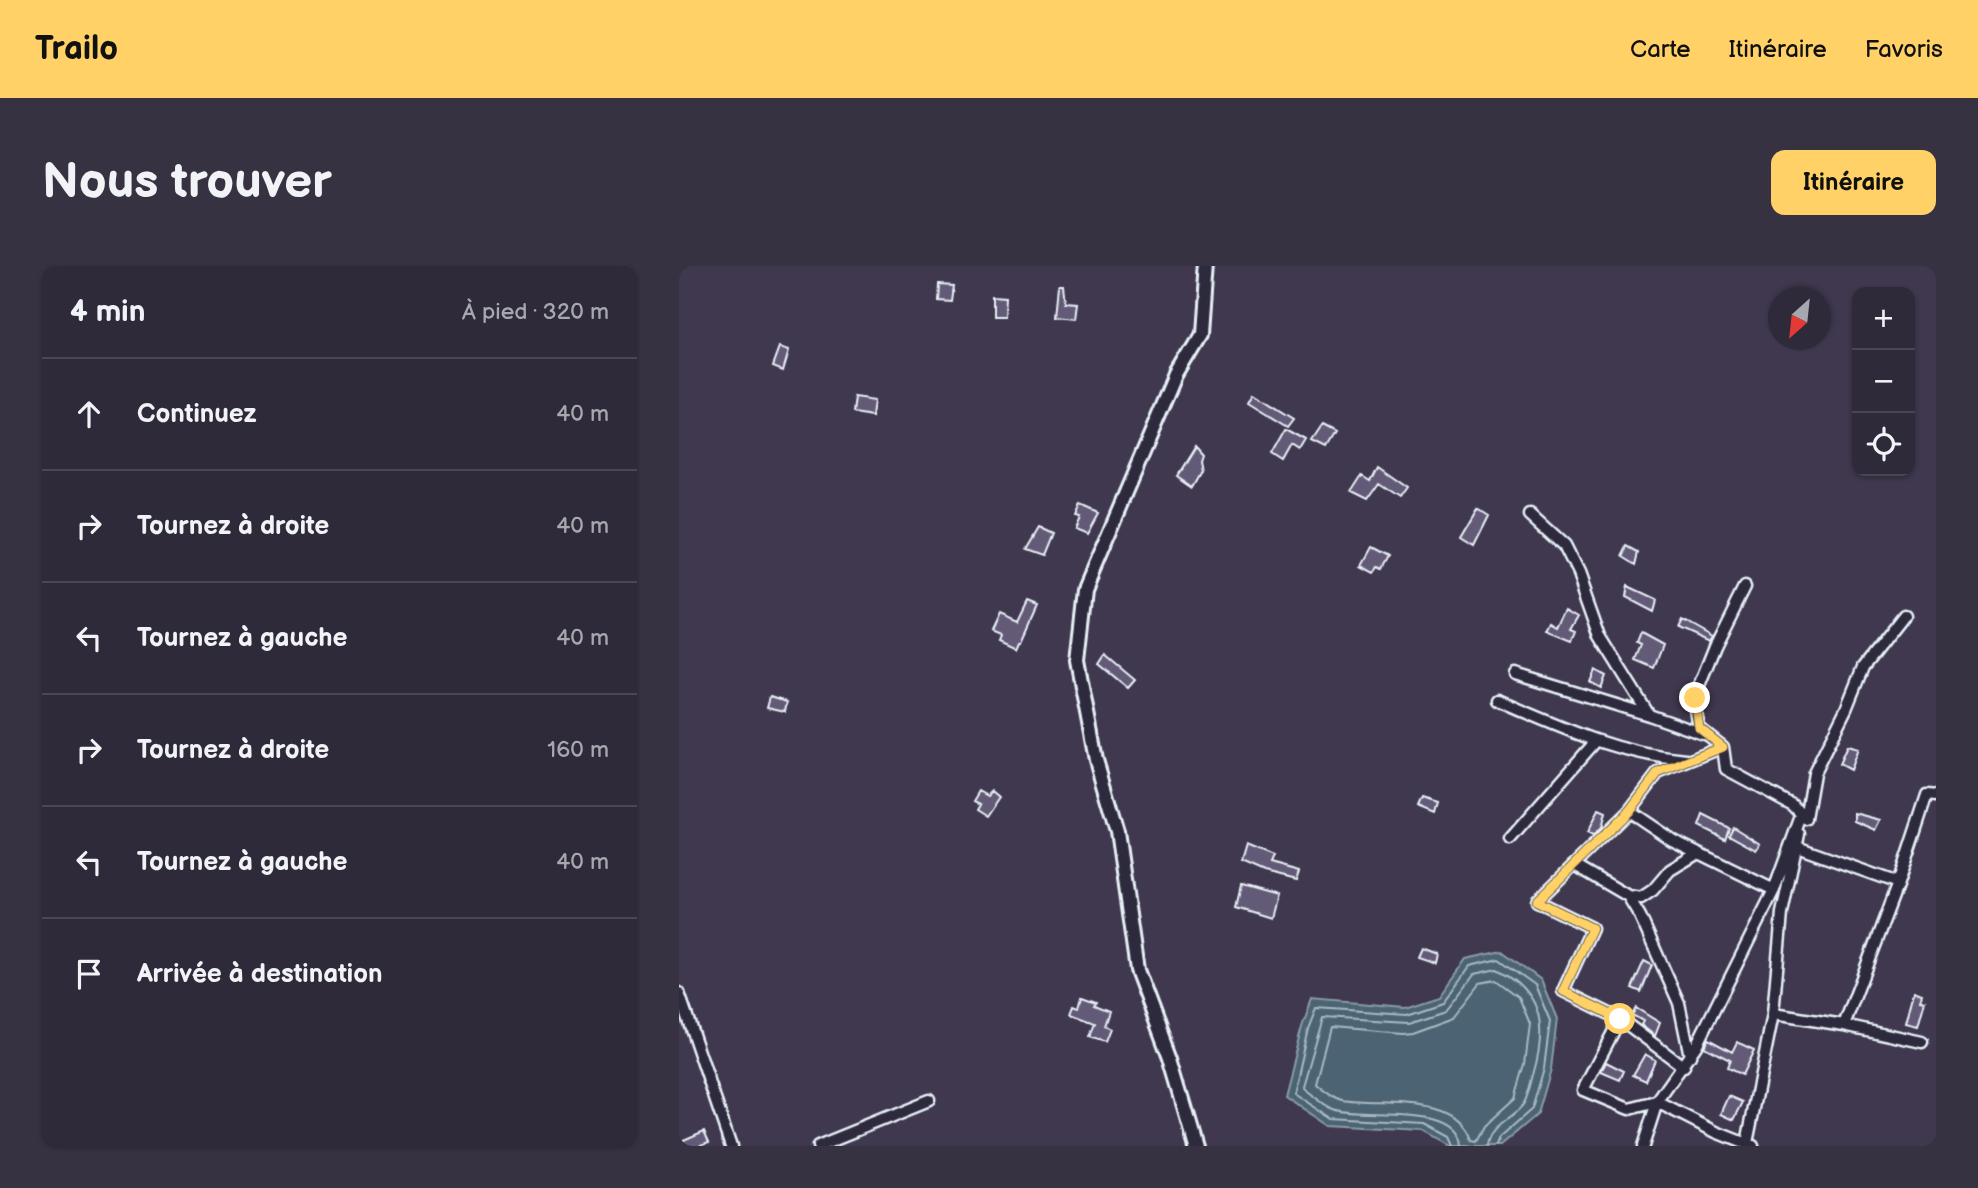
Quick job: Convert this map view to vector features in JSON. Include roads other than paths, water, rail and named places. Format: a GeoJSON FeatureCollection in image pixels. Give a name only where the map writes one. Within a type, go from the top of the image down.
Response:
{"type":"FeatureCollection","features":[{"type":"Feature","properties":{"kind":"street"},"geometry":{"type":"LineString","coordinates":[[1196,1146],[1170,1058],[1136,970],[1117,831],[1096,760],[1077,660],[1085,589],[1177,375],[1200,335],[1205,266]]}},
{"type":"Feature","properties":{"kind":"street"},"geometry":{"type":"LineString","coordinates":[[1530,514],[1564,546],[1578,573],[1600,636],[1649,715]]}},
{"type":"Feature","properties":{"kind":"street"},"geometry":{"type":"LineString","coordinates":[[1745,586],[1714,646],[1695,698],[1699,728],[1723,747],[1725,769],[1793,805],[1804,817]]}},
{"type":"Feature","properties":{"kind":"street"},"geometry":{"type":"LineString","coordinates":[[1752,1146],[1747,1143],[1773,1014],[1782,913],[1814,773],[1846,709],[1863,667],[1903,616]]}},
{"type":"Feature","properties":{"kind":"street"},"geometry":{"type":"LineString","coordinates":[[1515,674],[1706,735]]}},
{"type":"Feature","properties":{"kind":"street"},"geometry":{"type":"LineString","coordinates":[[1497,700],[1596,741],[1652,757],[1689,761]]}},
{"type":"Feature","properties":{"kind":"street"},"geometry":{"type":"LineString","coordinates":[[1510,839],[1596,741]]}},
{"type":"Feature","properties":{"kind":"street"},"geometry":{"type":"LineString","coordinates":[[1684,1067],[1620,1019],[1563,991],[1592,928],[1537,901],[1629,811],[1658,773],[1723,747]]}},
{"type":"Feature","properties":{"kind":"street"},"geometry":{"type":"LineString","coordinates":[[1844,1025],[1898,883],[1927,795],[1936,796]]}},
{"type":"Feature","properties":{"kind":"street"},"geometry":{"type":"LineString","coordinates":[[1629,811],[1672,840],[1774,890]]}},
{"type":"Feature","properties":{"kind":"street"},"geometry":{"type":"LineString","coordinates":[[1643,1146],[1657,1102],[1690,1056],[1774,890],[1804,817]]}},
{"type":"Feature","properties":{"kind":"street"},"geometry":{"type":"LineString","coordinates":[[1797,847],[1898,883]]}},
{"type":"Feature","properties":{"kind":"street"},"geometry":{"type":"LineString","coordinates":[[1575,865],[1628,896],[1641,898],[1653,890],[1670,870],[1698,853]]}},
{"type":"Feature","properties":{"kind":"street"},"geometry":{"type":"LineString","coordinates":[[1628,896],[1640,916],[1679,1003],[1690,1056]]}},
{"type":"Feature","properties":{"kind":"street"},"geometry":{"type":"LineString","coordinates":[[679,993],[731,1146]]}},
{"type":"Feature","properties":{"kind":"street"},"geometry":{"type":"LineString","coordinates":[[1773,1014],[1844,1025],[1922,1042]]}},
{"type":"Feature","properties":{"kind":"street"},"geometry":{"type":"LineString","coordinates":[[1620,1019],[1583,1090],[1629,1109],[1657,1102],[1716,1132],[1752,1146]]}},
{"type":"Feature","properties":{"kind":"street"},"geometry":{"type":"LineString","coordinates":[[818,1146],[929,1101]]}},
{"type":"Feature","properties":{"kind":"water"},"geometry":{"type":"Polygon","coordinates":[[[1502,951],[1541,980],[1557,1019],[1551,1069],[1538,1114],[1500,1146],[1450,1146],[1423,1131],[1330,1126],[1284,1095],[1312,999],[1405,1007],[1439,996],[1465,959],[1502,951]]]}}]}
